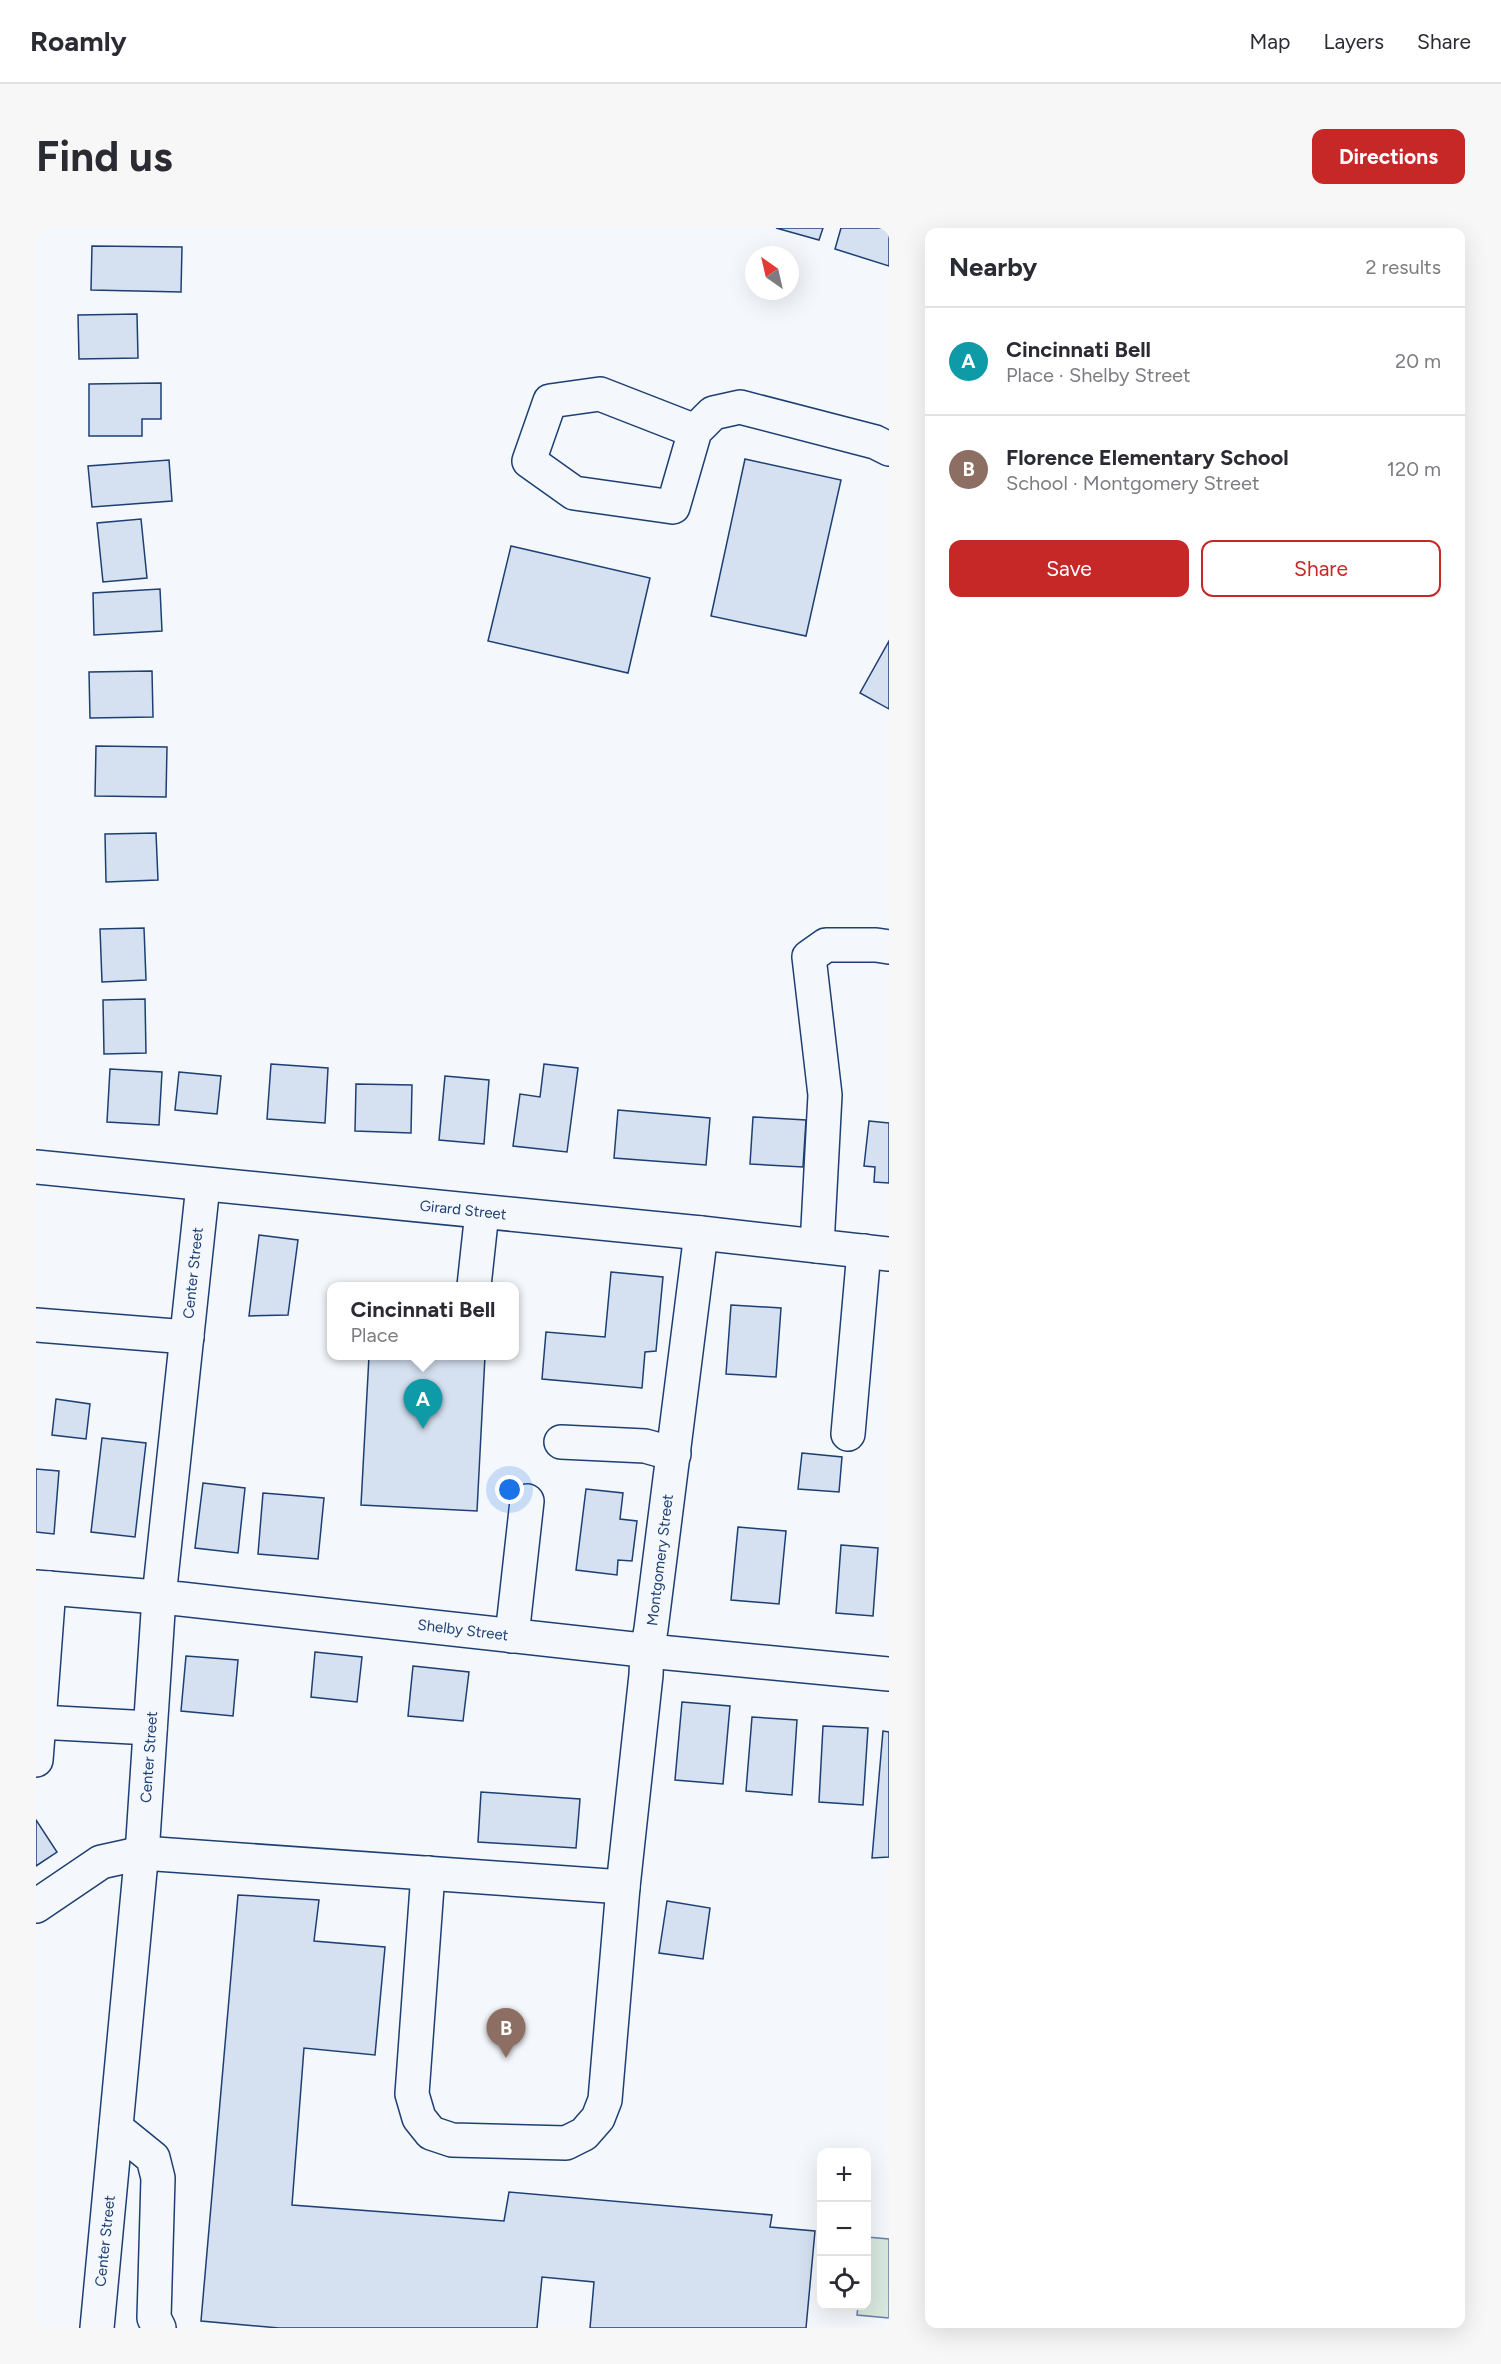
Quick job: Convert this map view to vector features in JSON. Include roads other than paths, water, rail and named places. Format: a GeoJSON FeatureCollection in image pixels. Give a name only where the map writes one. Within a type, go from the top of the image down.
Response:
{"type":"FeatureCollection","features":[{"type":"Feature","properties":{"kind":"street"},"geometry":{"type":"LineString","coordinates":[[695,431],[600,394],[550,401],[529,461],[574,494],[673,507],[695,431],[713,413],[740,407],[876,442],[889,449]]}},
{"type":"Feature","properties":{"kind":"street"},"geometry":{"type":"LineString","coordinates":[[818,1246],[825,1095],[808,957],[826,945],[889,947]]}},
{"type":"Feature","properties":{"kind":"street","name":"Girard Street"},"geometry":{"type":"LineString","coordinates":[[36,1167],[877,1252]]}},
{"type":"Feature","properties":{"kind":"street","name":"Center Street"},"geometry":{"type":"LineString","coordinates":[[97,2328],[142,1853],[159,1597],[203,1185]]}},
{"type":"Feature","properties":{"kind":"street"},"geometry":{"type":"LineString","coordinates":[[475,1282],[482,1212]]}},
{"type":"Feature","properties":{"kind":"street","name":"Montgomery Street"},"geometry":{"type":"LineString","coordinates":[[428,1874],[412,2094],[418,2118],[432,2133],[452,2140],[566,2144],[584,2134],[598,2118],[604,2100],[647,1650],[701,1233]]}},
{"type":"Feature","properties":{"kind":"street"},"geometry":{"type":"LineString","coordinates":[[848,1434],[877,1252]]}},
{"type":"Feature","properties":{"kind":"street"},"geometry":{"type":"LineString","coordinates":[[36,1326],[187,1337]]}},
{"type":"Feature","properties":{"kind":"street"},"geometry":{"type":"LineString","coordinates":[[561,1443],[645,1446],[674,1454]]}},
{"type":"Feature","properties":{"kind":"street"},"geometry":{"type":"LineString","coordinates":[[512,1636],[527,1501]]}},
{"type":"Feature","properties":{"kind":"street"},"geometry":{"type":"LineString","coordinates":[[36,1760],[42,1588]]}},
{"type":"Feature","properties":{"kind":"street","name":"Shelby Street"},"geometry":{"type":"LineString","coordinates":[[42,1588],[159,1597],[889,1674]]}},
{"type":"Feature","properties":{"kind":"street"},"geometry":{"type":"LineString","coordinates":[[39,1722],[150,1728]]}},
{"type":"Feature","properties":{"kind":"street"},"geometry":{"type":"LineString","coordinates":[[36,1906],[101,1862],[142,1853],[624,1887]]}},
{"type":"Feature","properties":{"kind":"street"},"geometry":{"type":"LineString","coordinates":[[116,2128],[153,2158],[158,2178],[154,2318],[159,2328]]}},
{"type":"Feature","properties":{"kind":"place","name":"Cincinnati Bell"},"geometry":{"type":"Point","coordinates":[423,1429]}},
{"type":"Feature","properties":{"kind":"place","name":"Florence Elementary School"},"geometry":{"type":"Point","coordinates":[506,2058]}}]}
